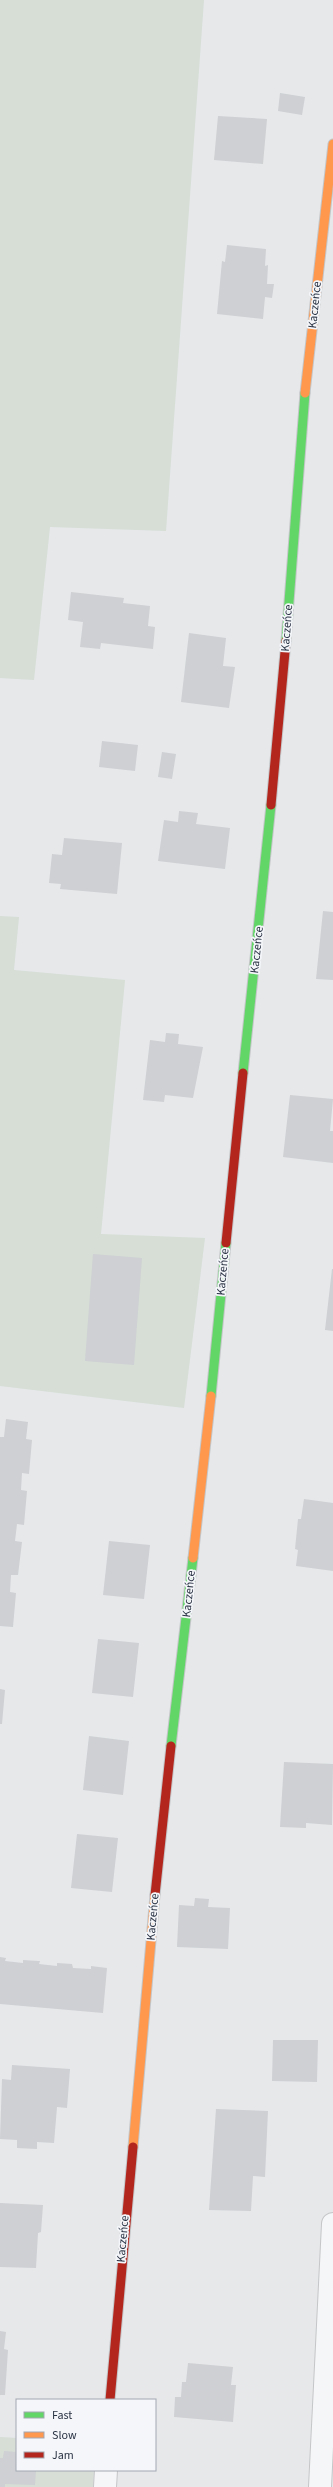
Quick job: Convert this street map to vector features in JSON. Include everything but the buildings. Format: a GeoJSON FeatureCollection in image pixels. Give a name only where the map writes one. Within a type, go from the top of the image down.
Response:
{"type":"FeatureCollection","features":[{"type":"Feature","properties":{"kind":"street","name":"Kaczeńce"},"geometry":{"type":"LineString","coordinates":[[110,2399],[158,1861],[213,1382],[233,1162],[254,977],[282,690],[306,386],[333,144]]}},
{"type":"Feature","properties":{"kind":"street"},"geometry":{"type":"LineString","coordinates":[[320,2487],[333,2224]]}},
{"type":"Feature","properties":{"kind":"street"},"geometry":{"type":"LineString","coordinates":[[105,2487],[106,2471]]}},
{"type":"Feature","properties":{"kind":"shaded area"},"geometry":{"type":"Polygon","coordinates":[[[0,0],[204,0],[166,531],[50,527],[34,680],[0,678],[0,0]]]}},
{"type":"Feature","properties":{"kind":"shaded area"},"geometry":{"type":"Polygon","coordinates":[[[0,916],[19,917],[14,970],[125,980],[101,1234],[205,1238],[184,1408],[0,1386],[0,916]]]}},
{"type":"Feature","properties":{"kind":"shaded area"},"geometry":{"type":"Polygon","coordinates":[[[0,2437],[16,2438],[16,2471],[94,2471],[93,2487],[0,2487],[0,2437]]]}},
{"type":"Feature","properties":{"kind":"traffic: fast"},"geometry":{"type":"LineString","coordinates":[[286,641],[305,393]]}},
{"type":"Feature","properties":{"kind":"traffic: fast"},"geometry":{"type":"LineString","coordinates":[[243,1073],[271,805]]}},
{"type":"Feature","properties":{"kind":"traffic: fast"},"geometry":{"type":"LineString","coordinates":[[211,1396],[226,1243]]}},
{"type":"Feature","properties":{"kind":"traffic: fast"},"geometry":{"type":"LineString","coordinates":[[171,1746],[193,1558]]}},
{"type":"Feature","properties":{"kind":"traffic: slow"},"geometry":{"type":"LineString","coordinates":[[305,393],[333,144]]}},
{"type":"Feature","properties":{"kind":"traffic: slow"},"geometry":{"type":"LineString","coordinates":[[193,1558],[211,1396]]}},
{"type":"Feature","properties":{"kind":"traffic: slow"},"geometry":{"type":"LineString","coordinates":[[133,2147],[155,1895]]}},
{"type":"Feature","properties":{"kind":"traffic: jam"},"geometry":{"type":"LineString","coordinates":[[271,805],[286,641]]}},
{"type":"Feature","properties":{"kind":"traffic: jam"},"geometry":{"type":"LineString","coordinates":[[226,1243],[243,1073]]}},
{"type":"Feature","properties":{"kind":"traffic: jam"},"geometry":{"type":"LineString","coordinates":[[155,1895],[171,1746]]}},
{"type":"Feature","properties":{"kind":"traffic: jam"},"geometry":{"type":"LineString","coordinates":[[110,2399],[133,2147]]}}]}
